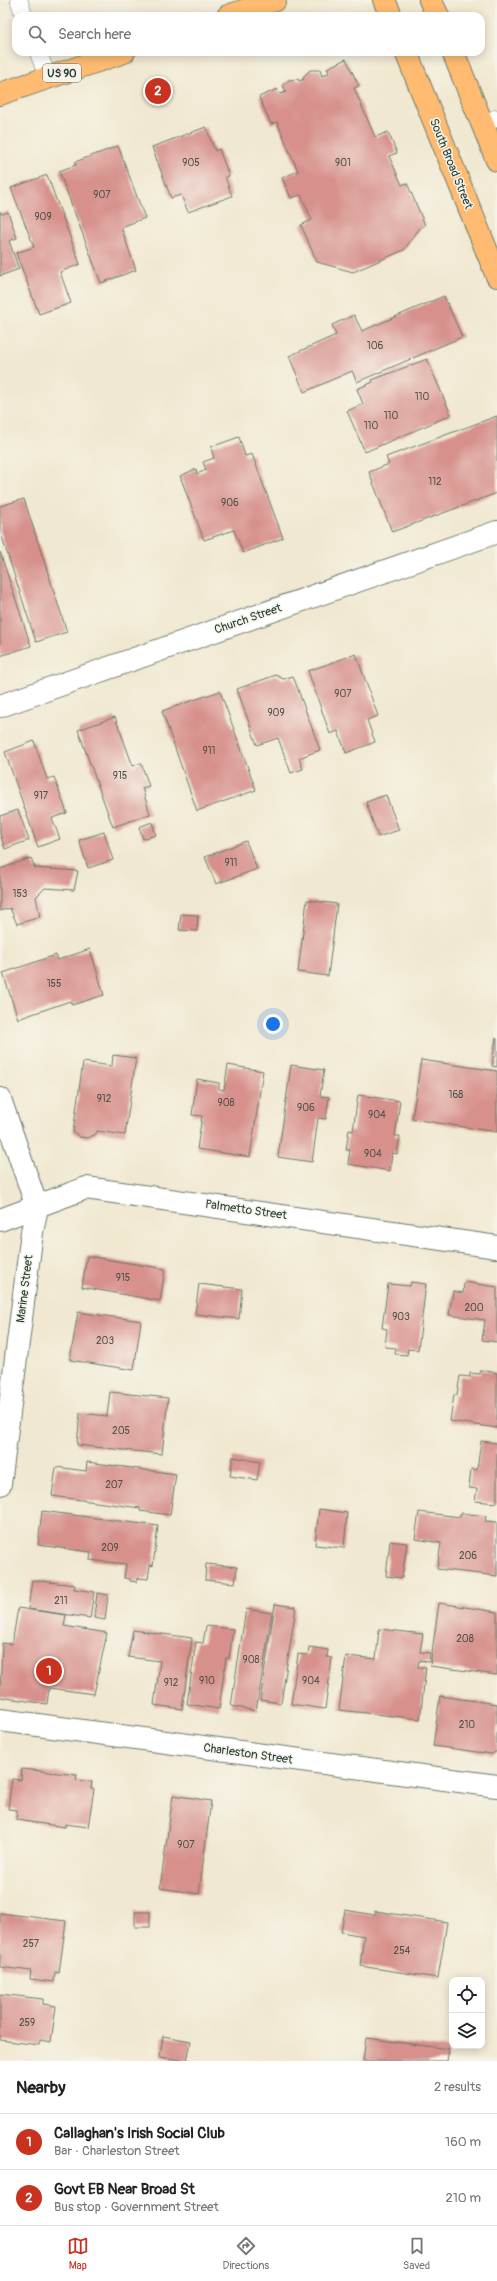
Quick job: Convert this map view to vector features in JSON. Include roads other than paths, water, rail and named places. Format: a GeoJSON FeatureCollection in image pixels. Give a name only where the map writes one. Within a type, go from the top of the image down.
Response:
{"type":"FeatureCollection","features":[{"type":"Feature","properties":{"kind":"main road"},"geometry":{"type":"LineString","coordinates":[[240,12],[275,0]]}},
{"type":"Feature","properties":{"kind":"main road"},"geometry":{"type":"LineString","coordinates":[[384,0],[389,12]]}},
{"type":"Feature","properties":{"kind":"main road"},"geometry":{"type":"LineString","coordinates":[[430,0],[436,12]]}},
{"type":"Feature","properties":{"kind":"main road","name":"US 90"},"geometry":{"type":"LineString","coordinates":[[0,94],[112,56]]}},
{"type":"Feature","properties":{"kind":"main road","name":"South Broad Street"},"geometry":{"type":"LineString","coordinates":[[408,56],[497,276]]}},
{"type":"Feature","properties":{"kind":"main road"},"geometry":{"type":"LineString","coordinates":[[455,56],[490,121],[497,160]]}},
{"type":"Feature","properties":{"kind":"street","name":"Church Street"},"geometry":{"type":"LineString","coordinates":[[0,706],[497,532]]}},
{"type":"Feature","properties":{"kind":"street"},"geometry":{"type":"LineString","coordinates":[[0,1099],[37,1207]]}},
{"type":"Feature","properties":{"kind":"street","name":"Palmetto Street"},"geometry":{"type":"LineString","coordinates":[[0,1220],[86,1188],[497,1248]]}},
{"type":"Feature","properties":{"kind":"street","name":"Marine Street"},"geometry":{"type":"LineString","coordinates":[[0,1484],[32,1232],[37,1207]]}},
{"type":"Feature","properties":{"kind":"street","name":"Charleston Street"},"geometry":{"type":"LineString","coordinates":[[0,1720],[497,1786]]}},
{"type":"Feature","properties":{"kind":"lane"},"geometry":{"type":"LineString","coordinates":[[19,0],[23,12]]}},
{"type":"Feature","properties":{"kind":"lane"},"geometry":{"type":"LineString","coordinates":[[40,56],[48,78]]}},
{"type":"Feature","properties":{"kind":"place","name":"Govt EB Near Broad St"},"geometry":{"type":"Point","coordinates":[158,91]}},
{"type":"Feature","properties":{"kind":"place","name":"Callaghan's Irish Social Club"},"geometry":{"type":"Point","coordinates":[49,1671]}}]}
